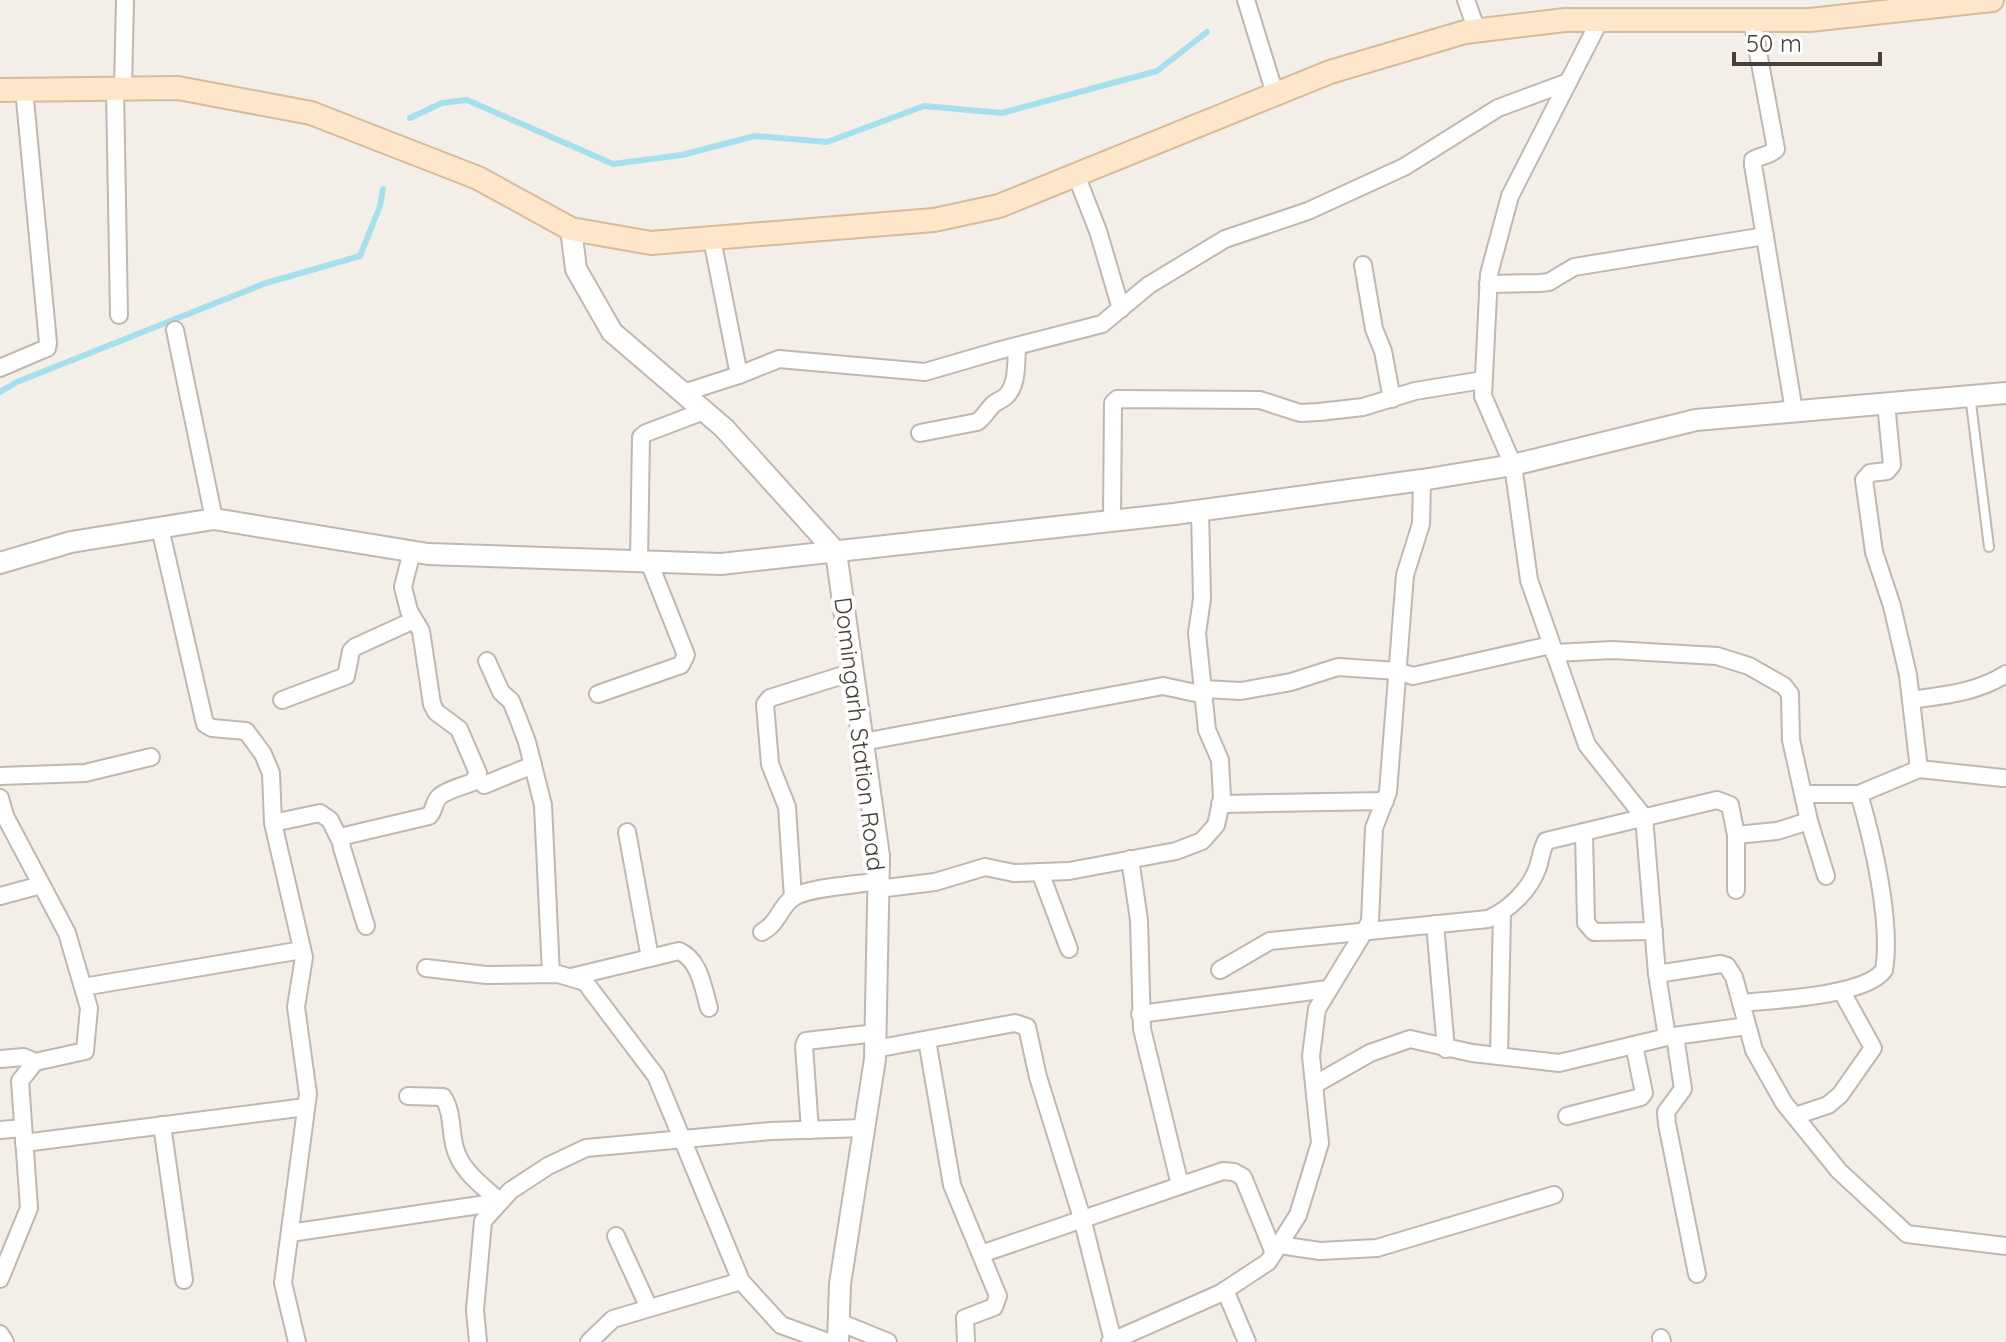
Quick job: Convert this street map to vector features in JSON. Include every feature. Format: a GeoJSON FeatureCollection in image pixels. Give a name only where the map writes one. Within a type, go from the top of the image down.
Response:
{"type":"FeatureCollection","features":[{"type":"Feature","properties":{"kind":"main road"},"geometry":{"type":"LineString","coordinates":[[0,90],[178,88],[311,113],[478,178],[571,229],[651,243],[934,220],[999,206],[1330,72],[1477,31],[1565,20],[1810,20],[1992,0]]}},
{"type":"Feature","properties":{"kind":"street"},"geometry":{"type":"LineString","coordinates":[[119,315],[119,88],[125,0]]}},
{"type":"Feature","properties":{"kind":"street"},"geometry":{"type":"LineString","coordinates":[[1246,0],[1275,94]]}},
{"type":"Feature","properties":{"kind":"street"},"geometry":{"type":"LineString","coordinates":[[1466,0],[1477,31]]}},
{"type":"Feature","properties":{"kind":"street"},"geometry":{"type":"LineString","coordinates":[[1600,20],[1510,196],[1488,284],[1483,396],[1513,465],[1529,580],[1587,745],[1644,817],[1657,974],[1683,1089],[1666,1112],[1667,1124],[1697,1274]]}},
{"type":"Feature","properties":{"kind":"street"},"geometry":{"type":"LineString","coordinates":[[1752,20],[1776,149],[1753,160],[1794,411]]}},
{"type":"Feature","properties":{"kind":"street"},"geometry":{"type":"LineString","coordinates":[[683,393],[779,359],[925,372],[1102,324],[1173,270],[1225,239],[1308,211],[1390,174],[1498,108],[1568,82]]}},
{"type":"Feature","properties":{"kind":"street"},"geometry":{"type":"LineString","coordinates":[[0,368],[47,348],[48,343],[24,89]]}},
{"type":"Feature","properties":{"kind":"street"},"geometry":{"type":"LineString","coordinates":[[1076,175],[1098,231],[1121,309]]}},
{"type":"Feature","properties":{"kind":"street"},"geometry":{"type":"LineString","coordinates":[[571,229],[576,269],[612,332],[724,428],[836,552]]}},
{"type":"Feature","properties":{"kind":"street"},"geometry":{"type":"LineString","coordinates":[[1488,284],[1549,282],[1574,267],[1765,236]]}},
{"type":"Feature","properties":{"kind":"street"},"geometry":{"type":"LineString","coordinates":[[712,239],[739,375]]}},
{"type":"Feature","properties":{"kind":"street"},"geometry":{"type":"LineString","coordinates":[[1363,265],[1372,320],[1383,351],[1392,399]]}},
{"type":"Feature","properties":{"kind":"street"},"geometry":{"type":"LineString","coordinates":[[175,330],[214,519]]}},
{"type":"Feature","properties":{"kind":"street"},"geometry":{"type":"LineString","coordinates":[[920,433],[977,422],[983,418],[993,404],[1010,391],[1016,372],[1017,346]]}},
{"type":"Feature","properties":{"kind":"street"},"geometry":{"type":"LineString","coordinates":[[1112,521],[1113,403],[1117,399],[1260,400],[1300,413],[1363,407],[1425,389],[1483,380]]}},
{"type":"Feature","properties":{"kind":"street"},"geometry":{"type":"LineString","coordinates":[[0,563],[71,542],[214,519],[412,551],[721,564],[1112,521],[1422,480],[1513,465],[1696,420],[2006,393]]}},
{"type":"Feature","properties":{"kind":"street"},"geometry":{"type":"LineString","coordinates":[[1886,403],[1892,465],[1887,471],[1870,473],[1864,480],[1874,552],[1892,606],[1911,700],[1919,769]]}},
{"type":"Feature","properties":{"kind":"street"},"geometry":{"type":"LineString","coordinates":[[598,694],[685,661],[686,655],[644,562],[641,437],[704,411]]}},
{"type":"Feature","properties":{"kind":"street"},"geometry":{"type":"LineString","coordinates":[[810,1130],[806,1041],[927,1040],[1015,1023],[1027,1027],[1038,1077],[1082,1218],[1112,1341],[1137,1336],[1225,1290],[1268,1262],[1298,1215],[1320,1143],[1311,1056],[1317,1009],[1370,922],[1374,828],[1388,792],[1405,575],[1421,524],[1422,480]]}},
{"type":"Feature","properties":{"kind":"street"},"geometry":{"type":"LineString","coordinates":[[762,932],[770,928],[793,898],[800,894],[935,882],[985,867],[1014,873],[1069,871],[1176,851],[1202,841],[1216,825],[1220,804],[1220,760],[1207,730],[1197,633],[1202,599],[1200,510]]}},
{"type":"Feature","properties":{"kind":"street"},"geometry":{"type":"LineString","coordinates":[[160,528],[205,724],[212,728],[246,731],[263,754],[271,773],[273,823],[302,950],[304,968],[296,1007],[308,1084],[283,1283],[297,1342]]}},
{"type":"Feature","properties":{"kind":"street"},"geometry":{"type":"LineString","coordinates":[[341,842],[344,836],[429,816],[434,812],[440,796],[473,782],[478,773],[459,729],[436,712],[432,704],[421,631],[409,611],[403,587],[412,551]]}},
{"type":"Feature","properties":{"kind":"street","name":"Domingarh Station Road"},"geometry":{"type":"LineString","coordinates":[[836,552],[879,856],[875,1041],[865,1128],[840,1284],[838,1332]]}},
{"type":"Feature","properties":{"kind":"street"},"geometry":{"type":"LineString","coordinates":[[282,700],[346,676],[351,651],[355,647],[414,620]]}},
{"type":"Feature","properties":{"kind":"street"},"geometry":{"type":"LineString","coordinates":[[863,742],[1163,686],[1204,692],[1241,691],[1291,682],[1338,667],[1398,671],[1413,676],[1553,649],[1717,656],[1749,666],[1773,679],[1790,694],[1791,740],[1809,821],[1826,876]]}},
{"type":"Feature","properties":{"kind":"street"},"geometry":{"type":"LineString","coordinates":[[487,661],[501,692],[511,701],[543,805],[551,974]]}},
{"type":"Feature","properties":{"kind":"street"},"geometry":{"type":"LineString","coordinates":[[793,898],[787,807],[770,764],[763,710],[770,698],[853,672]]}},
{"type":"Feature","properties":{"kind":"street"},"geometry":{"type":"LineString","coordinates":[[1911,700],[1970,692],[2006,674]]}},
{"type":"Feature","properties":{"kind":"street"},"geometry":{"type":"LineString","coordinates":[[0,776],[85,773],[151,757]]}},
{"type":"Feature","properties":{"kind":"street"},"geometry":{"type":"LineString","coordinates":[[484,785],[533,765]]}},
{"type":"Feature","properties":{"kind":"street"},"geometry":{"type":"LineString","coordinates":[[1803,794],[1859,794],[1919,769],[2003,778]]}},
{"type":"Feature","properties":{"kind":"street"},"geometry":{"type":"LineString","coordinates":[[1741,1003],[1842,992],[1881,975],[1885,965],[1883,909],[1869,825],[1859,794]]}},
{"type":"Feature","properties":{"kind":"street"},"geometry":{"type":"LineString","coordinates":[[0,798],[5,816],[67,933],[89,1008],[85,1051],[35,1062],[24,1057],[0,1059]]}},
{"type":"Feature","properties":{"kind":"street"},"geometry":{"type":"LineString","coordinates":[[1220,804],[1385,801]]}},
{"type":"Feature","properties":{"kind":"street"},"geometry":{"type":"LineString","coordinates":[[1220,970],[1270,941],[1488,919],[1502,913],[1526,887],[1538,867],[1540,852],[1546,841],[1724,801],[1730,805],[1736,835],[1736,890]]}},
{"type":"Feature","properties":{"kind":"street"},"geometry":{"type":"LineString","coordinates":[[273,823],[320,813],[330,820],[341,842],[366,926]]}},
{"type":"Feature","properties":{"kind":"street"},"geometry":{"type":"LineString","coordinates":[[1736,835],[1777,831],[1809,821]]}},
{"type":"Feature","properties":{"kind":"street"},"geometry":{"type":"LineString","coordinates":[[627,832],[650,958]]}},
{"type":"Feature","properties":{"kind":"street"},"geometry":{"type":"LineString","coordinates":[[1584,832],[1586,923],[1589,928],[1594,932],[1654,931]]}},
{"type":"Feature","properties":{"kind":"street"},"geometry":{"type":"LineString","coordinates":[[1130,859],[1139,920],[1140,1014],[1147,1058],[1180,1185]]}},
{"type":"Feature","properties":{"kind":"street"},"geometry":{"type":"LineString","coordinates":[[1040,872],[1069,949]]}},
{"type":"Feature","properties":{"kind":"street"},"geometry":{"type":"LineString","coordinates":[[0,896],[41,885]]}},
{"type":"Feature","properties":{"kind":"street"},"geometry":{"type":"LineString","coordinates":[[1499,1056],[1502,913]]}},
{"type":"Feature","properties":{"kind":"street"},"geometry":{"type":"LineString","coordinates":[[1435,924],[1446,1049]]}},
{"type":"Feature","properties":{"kind":"street"},"geometry":{"type":"LineString","coordinates":[[83,987],[302,950]]}},
{"type":"Feature","properties":{"kind":"street"},"geometry":{"type":"LineString","coordinates":[[569,978],[679,951],[686,954],[697,969],[709,1008]]}},
{"type":"Feature","properties":{"kind":"street"},"geometry":{"type":"LineString","coordinates":[[1657,974],[1721,964],[1727,966],[1734,977],[1754,1050],[1784,1103],[1839,1171],[1907,1234],[2006,1246]]}},
{"type":"Feature","properties":{"kind":"street"},"geometry":{"type":"LineString","coordinates":[[426,968],[486,975],[551,974],[585,982],[656,1076],[741,1281],[781,1325],[828,1342]]}},
{"type":"Feature","properties":{"kind":"street"},"geometry":{"type":"LineString","coordinates":[[1140,1014],[1328,989]]}},
{"type":"Feature","properties":{"kind":"street"},"geometry":{"type":"LineString","coordinates":[[1795,1116],[1828,1105],[1840,1095],[1873,1048],[1842,992]]}},
{"type":"Feature","properties":{"kind":"street"},"geometry":{"type":"LineString","coordinates":[[1314,1085],[1370,1053],[1410,1039],[1446,1049],[1559,1063],[1671,1037],[1747,1026]]}},
{"type":"Feature","properties":{"kind":"street"},"geometry":{"type":"LineString","coordinates":[[927,1040],[952,1185],[998,1296],[994,1307],[965,1318],[966,1342]]}},
{"type":"Feature","properties":{"kind":"street"},"geometry":{"type":"LineString","coordinates":[[1567,1116],[1641,1097],[1644,1093],[1634,1045]]}},
{"type":"Feature","properties":{"kind":"street"},"geometry":{"type":"LineString","coordinates":[[0,1279],[29,1208],[20,1081],[35,1062]]}},
{"type":"Feature","properties":{"kind":"street"},"geometry":{"type":"LineString","coordinates":[[408,1096],[443,1097],[447,1103],[454,1145],[463,1167],[500,1202]]}},
{"type":"Feature","properties":{"kind":"street"},"geometry":{"type":"LineString","coordinates":[[0,1130],[24,1135],[162,1125],[306,1107]]}},
{"type":"Feature","properties":{"kind":"street"},"geometry":{"type":"LineString","coordinates":[[162,1125],[184,1280]]}},
{"type":"Feature","properties":{"kind":"street"},"geometry":{"type":"LineString","coordinates":[[478,1342],[475,1310],[483,1221],[510,1191],[548,1166],[586,1148],[865,1128]]}},
{"type":"Feature","properties":{"kind":"street"},"geometry":{"type":"LineString","coordinates":[[981,1254],[1223,1171],[1243,1177],[1277,1249]]}},
{"type":"Feature","properties":{"kind":"street"},"geometry":{"type":"LineString","coordinates":[[1277,1249],[1320,1251],[1377,1248],[1554,1195]]}},
{"type":"Feature","properties":{"kind":"street"},"geometry":{"type":"LineString","coordinates":[[290,1233],[500,1202]]}},
{"type":"Feature","properties":{"kind":"street"},"geometry":{"type":"LineString","coordinates":[[616,1236],[649,1308]]}},
{"type":"Feature","properties":{"kind":"street"},"geometry":{"type":"LineString","coordinates":[[589,1342],[613,1319],[741,1281]]}},
{"type":"Feature","properties":{"kind":"street"},"geometry":{"type":"LineString","coordinates":[[1225,1290],[1247,1342]]}},
{"type":"Feature","properties":{"kind":"street"},"geometry":{"type":"LineString","coordinates":[[838,1332],[888,1342]]}},
{"type":"Feature","properties":{"kind":"street"},"geometry":{"type":"LineString","coordinates":[[0,1334],[5,1342]]}},
{"type":"Feature","properties":{"kind":"lane"},"geometry":{"type":"LineString","coordinates":[[1970,395],[1989,547]]}},
{"type":"Feature","properties":{"kind":"waterway"},"geometry":{"type":"LineString","coordinates":[[410,118],[442,103],[467,100],[613,164],[682,155],[755,136],[827,142],[924,106],[1002,113],[1157,71],[1207,32]]}},
{"type":"Feature","properties":{"kind":"waterway"},"geometry":{"type":"LineString","coordinates":[[0,392],[17,382],[266,283],[360,256],[380,206],[383,189]]}}]}
